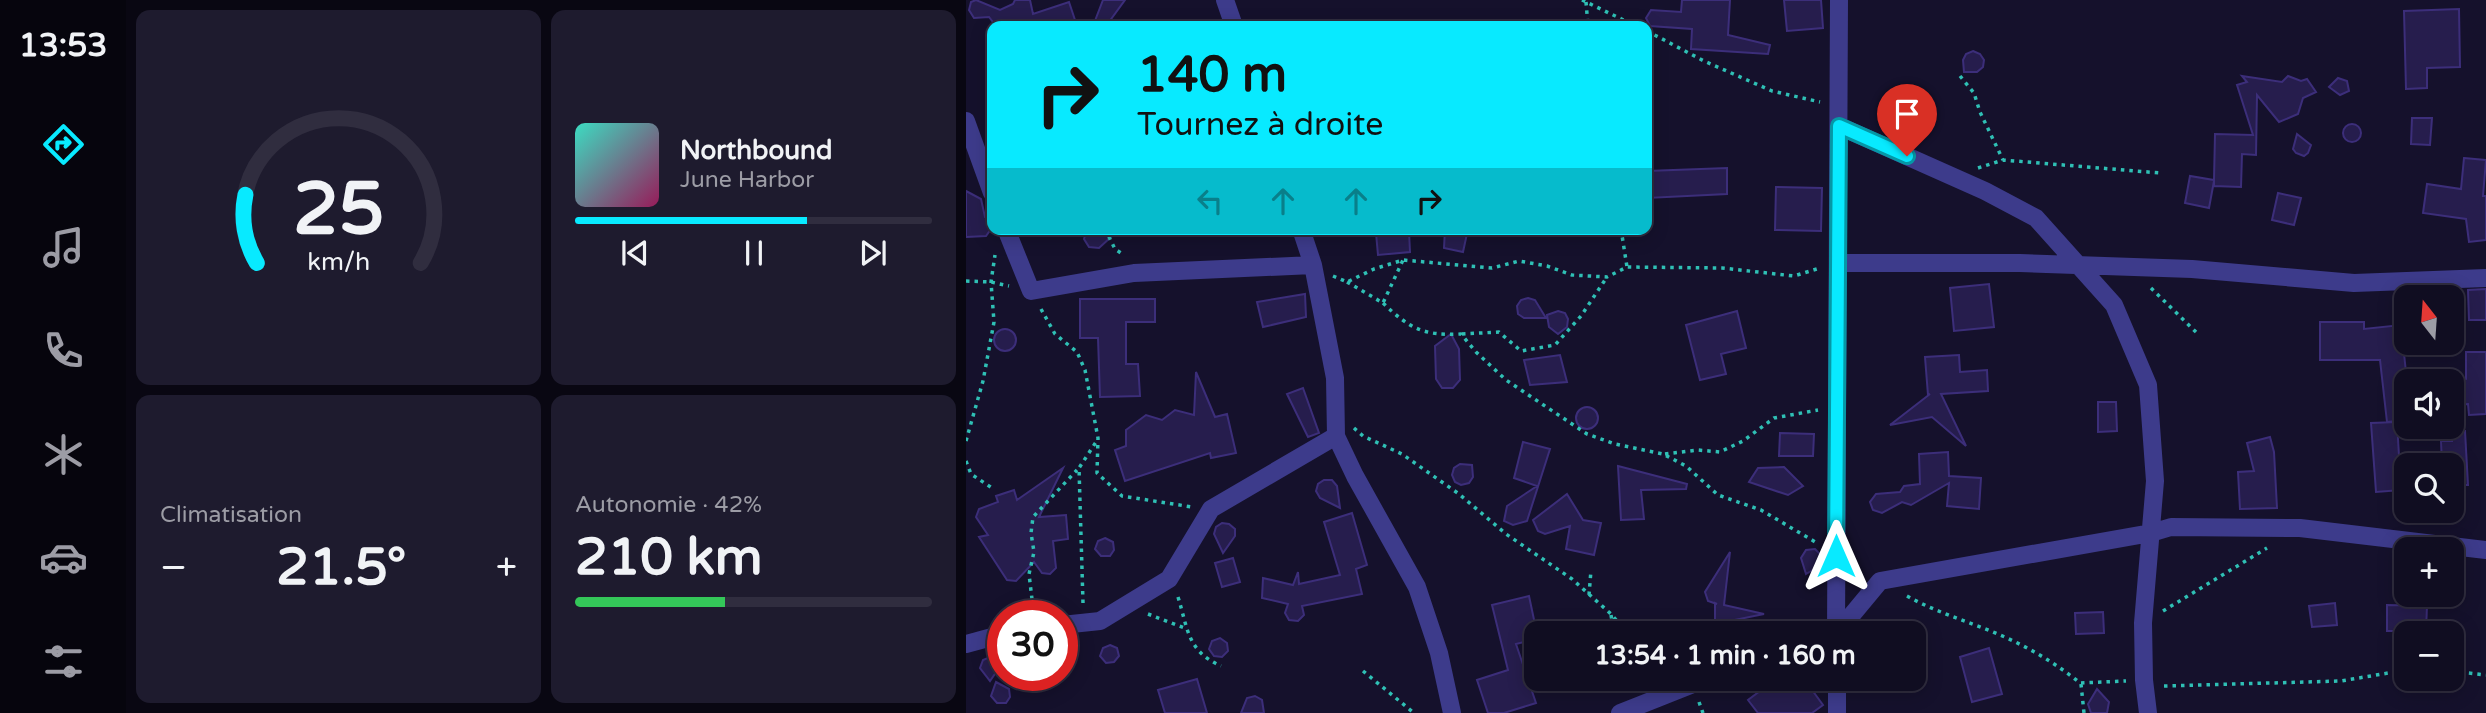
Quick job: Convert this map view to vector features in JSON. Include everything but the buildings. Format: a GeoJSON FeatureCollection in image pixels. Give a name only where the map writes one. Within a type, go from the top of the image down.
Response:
{"type":"FeatureCollection","features":[{"type":"Feature","properties":{"kind":"street"},"geometry":{"type":"LineString","coordinates":[[1225,0],[1232,21]]}},
{"type":"Feature","properties":{"kind":"street"},"geometry":{"type":"LineString","coordinates":[[1836,621],[1839,0]]}},
{"type":"Feature","properties":{"kind":"street"},"geometry":{"type":"LineString","coordinates":[[966,121],[987,179]]}},
{"type":"Feature","properties":{"kind":"street"},"geometry":{"type":"LineString","coordinates":[[1839,126],[1952,176],[2036,218],[2114,304],[2148,385],[2155,481],[2143,623],[2144,680],[2148,713]]}},
{"type":"Feature","properties":{"kind":"street"},"geometry":{"type":"LineString","coordinates":[[1303,235],[1312,265],[1335,378],[1336,436],[1355,476],[1417,587],[1439,653],[1452,713]]}},
{"type":"Feature","properties":{"kind":"street"},"geometry":{"type":"LineString","coordinates":[[1002,236],[1031,291],[1134,273],[1312,265]]}},
{"type":"Feature","properties":{"kind":"street"},"geometry":{"type":"LineString","coordinates":[[1838,263],[2080,265],[2192,270],[2354,283],[2486,278]]}},
{"type":"Feature","properties":{"kind":"street"},"geometry":{"type":"LineString","coordinates":[[1078,624],[1100,621],[1169,579],[1211,509],[1336,436]]}},
{"type":"Feature","properties":{"kind":"street"},"geometry":{"type":"LineString","coordinates":[[1847,621],[1880,581],[2151,533],[2171,527],[2300,528],[2486,550]]}},
{"type":"Feature","properties":{"kind":"street"},"geometry":{"type":"LineString","coordinates":[[966,644],[987,638]]}},
{"type":"Feature","properties":{"kind":"street"},"geometry":{"type":"LineString","coordinates":[[1620,713],[1676,691]]}},
{"type":"Feature","properties":{"kind":"street"},"geometry":{"type":"LineString","coordinates":[[1837,691],[1837,713]]}},
{"type":"Feature","properties":{"kind":"path"},"geometry":{"type":"LineString","coordinates":[[1584,1],[1587,21]]}},
{"type":"Feature","properties":{"kind":"path"},"geometry":{"type":"LineString","coordinates":[[1584,1],[1626,21]]}},
{"type":"Feature","properties":{"kind":"path"},"geometry":{"type":"LineString","coordinates":[[1652,35],[1703,61],[1772,91],[1839,106]]}},
{"type":"Feature","properties":{"kind":"path"},"geometry":{"type":"LineString","coordinates":[[1960,76],[1974,93],[2003,160]]}},
{"type":"Feature","properties":{"kind":"path"},"geometry":{"type":"LineString","coordinates":[[1952,176],[2003,160],[2160,173]]}},
{"type":"Feature","properties":{"kind":"path"},"geometry":{"type":"LineString","coordinates":[[1622,235],[1628,268]]}},
{"type":"Feature","properties":{"kind":"path"},"geometry":{"type":"LineString","coordinates":[[966,441],[983,381],[994,322],[991,282],[1002,236]]}},
{"type":"Feature","properties":{"kind":"path"},"geometry":{"type":"LineString","coordinates":[[1347,282],[1374,269],[1404,260],[1492,268],[1519,261],[1547,266],[1572,275],[1607,277],[1628,268],[1722,268],[1794,276],[1838,263]]}},
{"type":"Feature","properties":{"kind":"path"},"geometry":{"type":"LineString","coordinates":[[1383,303],[1404,260]]}},
{"type":"Feature","properties":{"kind":"path"},"geometry":{"type":"LineString","coordinates":[[1312,265],[1383,303],[1401,320],[1434,335],[1499,332],[1521,351],[1555,345],[1581,316],[1607,277]]}},
{"type":"Feature","properties":{"kind":"path"},"geometry":{"type":"LineString","coordinates":[[2130,267],[2199,335]]}},
{"type":"Feature","properties":{"kind":"path"},"geometry":{"type":"LineString","coordinates":[[966,281],[991,282],[1031,291],[1055,334],[1077,352],[1085,370],[1098,438],[1097,473],[1122,496],[1187,507]]}},
{"type":"Feature","properties":{"kind":"path"},"geometry":{"type":"LineString","coordinates":[[1461,334],[1506,380],[1587,434],[1615,444],[1663,454],[1686,467],[1718,495],[1761,510],[1836,556]]}},
{"type":"Feature","properties":{"kind":"path"},"geometry":{"type":"LineString","coordinates":[[1663,454],[1698,450],[1720,452],[1743,441],[1774,418],[1837,407]]}},
{"type":"Feature","properties":{"kind":"path"},"geometry":{"type":"LineString","coordinates":[[1336,414],[1363,436],[1402,454],[1459,494],[1506,534],[1572,579],[1617,621]]}},
{"type":"Feature","properties":{"kind":"path"},"geometry":{"type":"LineString","coordinates":[[1032,600],[1029,574],[1034,552],[1031,533],[1033,517],[1079,468],[1098,438]]}},
{"type":"Feature","properties":{"kind":"path"},"geometry":{"type":"LineString","coordinates":[[966,461],[971,474],[992,488]]}},
{"type":"Feature","properties":{"kind":"path"},"geometry":{"type":"LineString","coordinates":[[1079,468],[1084,623]]}},
{"type":"Feature","properties":{"kind":"path"},"geometry":{"type":"LineString","coordinates":[[2143,623],[2300,528]]}},
{"type":"Feature","properties":{"kind":"path"},"geometry":{"type":"LineString","coordinates":[[1589,594],[1591,570]]}},
{"type":"Feature","properties":{"kind":"path"},"geometry":{"type":"LineString","coordinates":[[1169,579],[1178,596],[1194,648],[1208,660],[1221,666]]}},
{"type":"Feature","properties":{"kind":"path"},"geometry":{"type":"LineString","coordinates":[[1880,581],[1924,606],[2007,638],[2057,664],[2080,683],[2144,680],[2166,686],[2341,681],[2394,672]]}},
{"type":"Feature","properties":{"kind":"path"},"geometry":{"type":"LineString","coordinates":[[1127,605],[1188,629]]}},
{"type":"Feature","properties":{"kind":"path"},"geometry":{"type":"LineString","coordinates":[[1611,614],[1612,621]]}},
{"type":"Feature","properties":{"kind":"path"},"geometry":{"type":"LineString","coordinates":[[1363,670],[1414,713]]}},
{"type":"Feature","properties":{"kind":"path"},"geometry":{"type":"LineString","coordinates":[[2464,672],[2486,675]]}},
{"type":"Feature","properties":{"kind":"path"},"geometry":{"type":"LineString","coordinates":[[2080,683],[2084,713]]}},
{"type":"Feature","properties":{"kind":"route"},"geometry":{"type":"LineString","coordinates":[[1836,556],[1839,126],[1907,156]]}}]}
